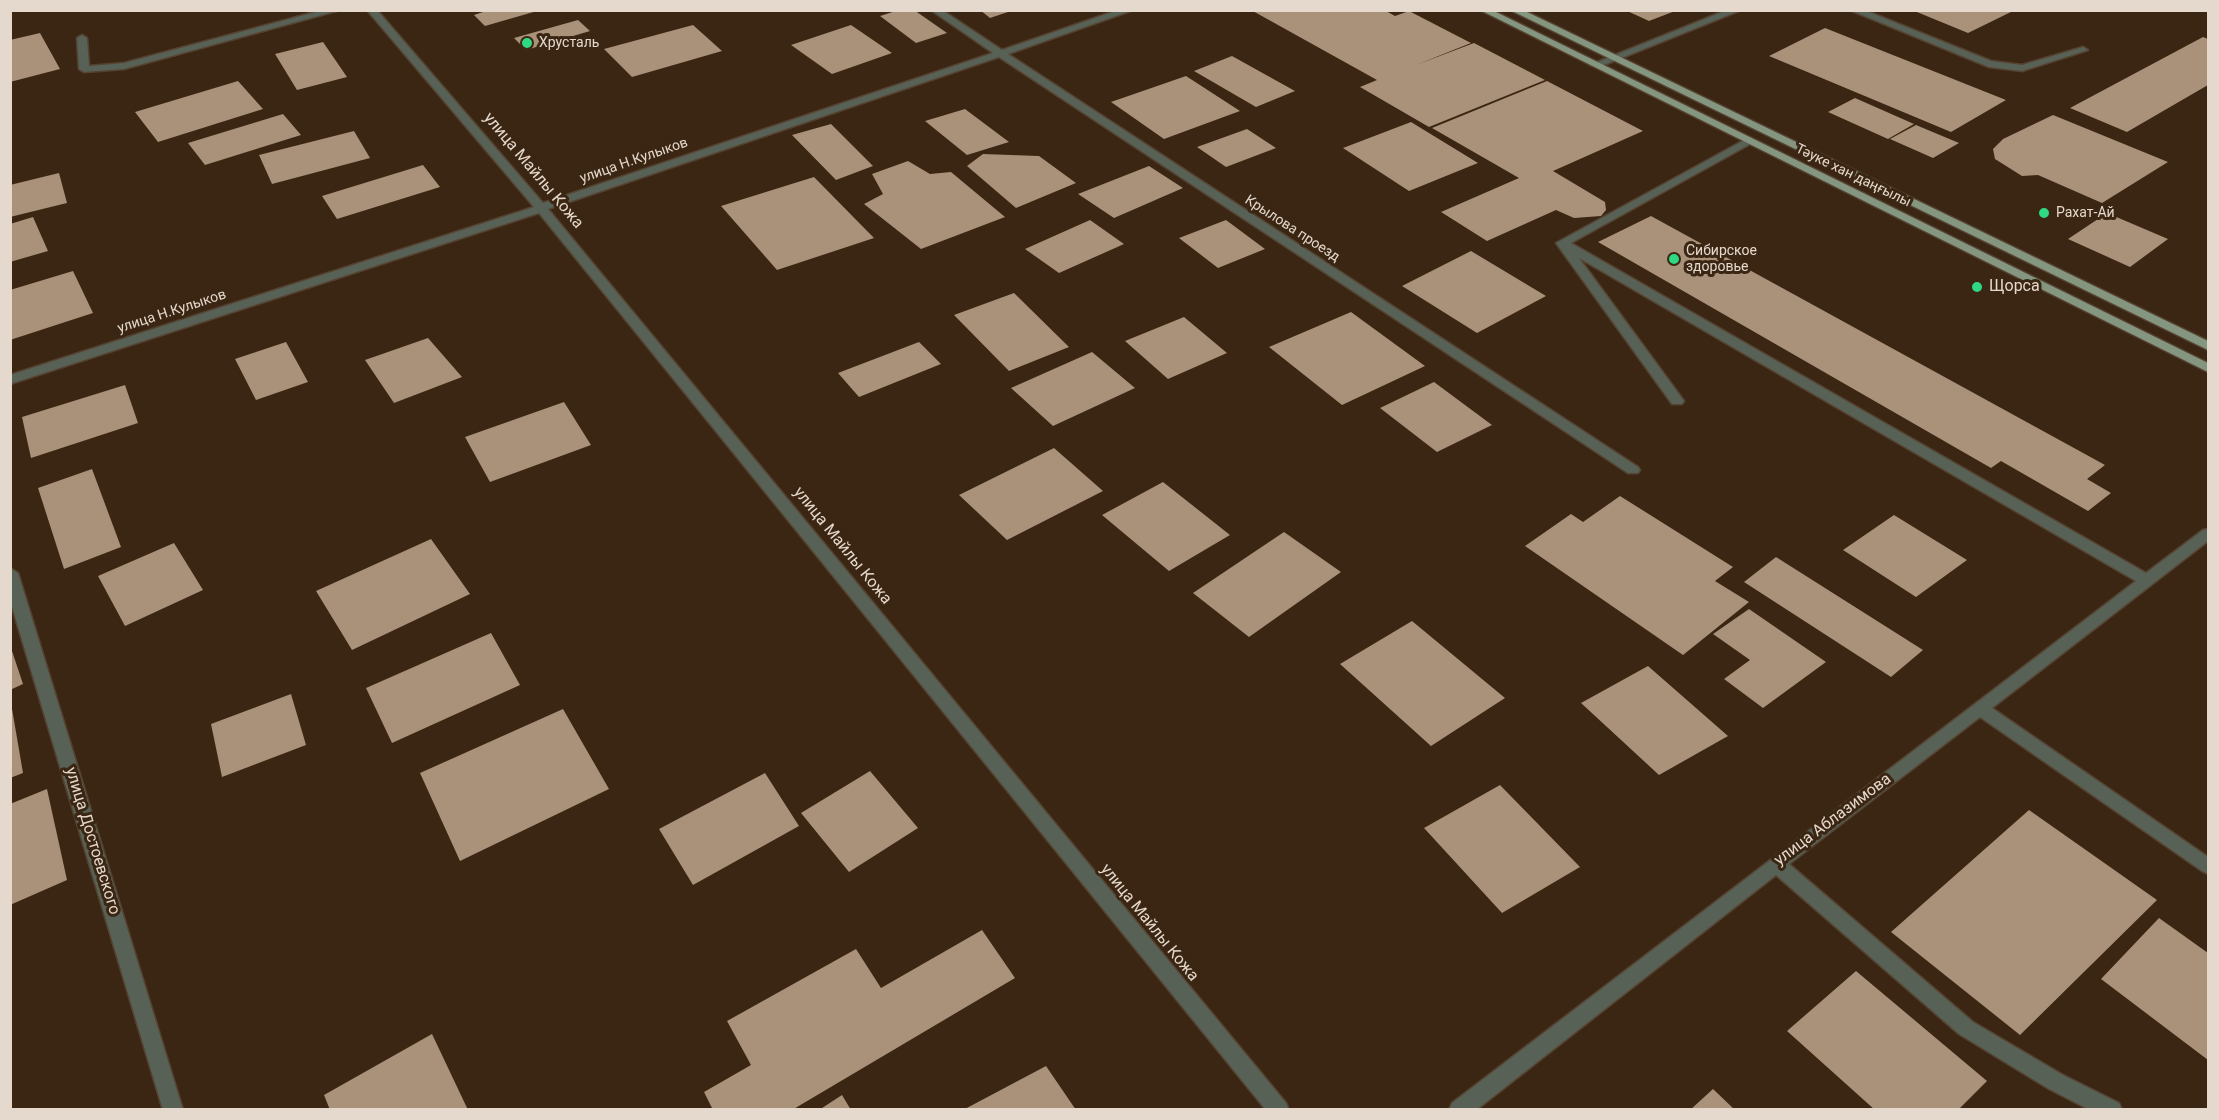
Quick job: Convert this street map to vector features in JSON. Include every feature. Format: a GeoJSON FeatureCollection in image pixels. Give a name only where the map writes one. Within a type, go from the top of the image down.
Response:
{"type":"FeatureCollection","features":[{"type":"Feature","properties":{"kind":"main road","name":"Тәуке хан даңғылы"},"geometry":{"type":"LineString","coordinates":[[1484,10],[2208,368]]}},
{"type":"Feature","properties":{"kind":"main road","name":"Тәуке хан даңғылы"},"geometry":{"type":"LineString","coordinates":[[1514,10],[2208,346]]}},
{"type":"Feature","properties":{"kind":"street"},"geometry":{"type":"LineString","coordinates":[[82,38],[84,69],[124,66],[336,10]]}},
{"type":"Feature","properties":{"kind":"street","name":"улица Майлы Кожа"},"geometry":{"type":"LineString","coordinates":[[371,10],[541,208],[1279,1110]]}},
{"type":"Feature","properties":{"kind":"street","name":"Крылова проезд"},"geometry":{"type":"LineString","coordinates":[[935,10],[999,55],[1633,470]]}},
{"type":"Feature","properties":{"kind":"street","name":"улица Н.Кулыков"},"geometry":{"type":"LineString","coordinates":[[10,380],[541,208],[1129,10]]}},
{"type":"Feature","properties":{"kind":"street"},"geometry":{"type":"LineString","coordinates":[[1595,65],[1737,10]]}},
{"type":"Feature","properties":{"kind":"street"},"geometry":{"type":"LineString","coordinates":[[1854,10],[1989,64],[2022,68],[2083,50]]}},
{"type":"Feature","properties":{"kind":"street"},"geometry":{"type":"LineString","coordinates":[[1562,243],[1748,141]]}},
{"type":"Feature","properties":{"kind":"street"},"geometry":{"type":"LineString","coordinates":[[1562,243],[1677,401]]}},
{"type":"Feature","properties":{"kind":"street"},"geometry":{"type":"LineString","coordinates":[[1562,243],[2147,581]]}},
{"type":"Feature","properties":{"kind":"street","name":"улица Аблазимова"},"geometry":{"type":"LineString","coordinates":[[1459,1110],[2208,534]]}},
{"type":"Feature","properties":{"kind":"street","name":"улица Достоевского"},"geometry":{"type":"LineString","coordinates":[[10,573],[173,1110]]}},
{"type":"Feature","properties":{"kind":"street"},"geometry":{"type":"LineString","coordinates":[[1980,708],[2208,866]]}},
{"type":"Feature","properties":{"kind":"street"},"geometry":{"type":"LineString","coordinates":[[1776,864],[1966,1028],[2056,1082],[2112,1110]]}},
{"type":"Feature","properties":{"kind":"building"},"geometry":{"type":"Polygon","coordinates":[[[489,10],[537,11],[485,26],[474,15],[489,10]]]}},
{"type":"Feature","properties":{"kind":"building"},"geometry":{"type":"Polygon","coordinates":[[[899,10],[914,10],[947,33],[916,43],[880,16],[899,10]]]}},
{"type":"Feature","properties":{"kind":"building"},"geometry":{"type":"Polygon","coordinates":[[[980,10],[1011,10],[1011,11],[990,18],[980,10]]]}},
{"type":"Feature","properties":{"kind":"building"},"geometry":{"type":"Polygon","coordinates":[[[1251,10],[1384,10],[1395,16],[1409,11],[1471,43],[1416,65],[1474,43],[1545,80],[1429,127],[1360,87],[1377,80],[1251,10]]]}},
{"type":"Feature","properties":{"kind":"building"},"geometry":{"type":"Polygon","coordinates":[[[1625,10],[1675,10],[1675,11],[1649,21],[1625,10]]]}},
{"type":"Feature","properties":{"kind":"building"},"geometry":{"type":"Polygon","coordinates":[[[1912,10],[2015,10],[1968,33],[1912,10]]]}},
{"type":"Feature","properties":{"kind":"building"},"geometry":{"type":"Polygon","coordinates":[[[578,20],[590,31],[526,50],[514,38],[578,20]]]}},
{"type":"Feature","properties":{"kind":"building"},"geometry":{"type":"Polygon","coordinates":[[[693,25],[722,51],[632,77],[604,49],[693,25]]]}},
{"type":"Feature","properties":{"kind":"building"},"geometry":{"type":"Polygon","coordinates":[[[851,25],[892,53],[832,74],[791,45],[851,25]]]}},
{"type":"Feature","properties":{"kind":"building"},"geometry":{"type":"Polygon","coordinates":[[[1825,28],[2006,100],[1951,132],[1769,56],[1825,28]]]}},
{"type":"Feature","properties":{"kind":"building"},"geometry":{"type":"Polygon","coordinates":[[[40,33],[60,69],[10,82],[10,40],[40,33]]]}},
{"type":"Feature","properties":{"kind":"building"},"geometry":{"type":"Polygon","coordinates":[[[2203,37],[2208,39],[2208,85],[2127,132],[2070,108],[2203,37]]]}},
{"type":"Feature","properties":{"kind":"building"},"geometry":{"type":"Polygon","coordinates":[[[323,42],[347,77],[297,90],[275,54],[323,42]]]}},
{"type":"Feature","properties":{"kind":"building"},"geometry":{"type":"Polygon","coordinates":[[[1232,56],[1295,91],[1256,107],[1194,71],[1232,56]]]}},
{"type":"Feature","properties":{"kind":"building"},"geometry":{"type":"Polygon","coordinates":[[[1186,76],[1240,111],[1164,139],[1111,102],[1186,76]]]}},
{"type":"Feature","properties":{"kind":"building"},"geometry":{"type":"Polygon","coordinates":[[[238,81],[263,109],[158,142],[135,112],[238,81]]]}},
{"type":"Feature","properties":{"kind":"building"},"geometry":{"type":"Polygon","coordinates":[[[1547,81],[1643,131],[1553,171],[1605,202],[1606,210],[1601,216],[1574,218],[1556,210],[1487,241],[1441,212],[1519,178],[1432,128],[1547,81]]]}},
{"type":"Feature","properties":{"kind":"building"},"geometry":{"type":"Polygon","coordinates":[[[1855,98],[1914,124],[1888,139],[1828,112],[1855,98]]]}},
{"type":"Feature","properties":{"kind":"building"},"geometry":{"type":"Polygon","coordinates":[[[965,109],[1009,142],[967,155],[925,121],[965,109]]]}},
{"type":"Feature","properties":{"kind":"building"},"geometry":{"type":"Polygon","coordinates":[[[283,114],[301,135],[205,165],[188,143],[283,114]]]}},
{"type":"Feature","properties":{"kind":"building"},"geometry":{"type":"Polygon","coordinates":[[[2053,115],[2168,162],[2102,203],[2038,175],[2022,176],[1995,159],[1993,149],[2003,139],[2053,115]]]}},
{"type":"Feature","properties":{"kind":"building"},"geometry":{"type":"Polygon","coordinates":[[[1411,122],[1478,163],[1409,191],[1343,148],[1411,122]]]}},
{"type":"Feature","properties":{"kind":"building"},"geometry":{"type":"Polygon","coordinates":[[[831,124],[873,166],[836,180],[792,135],[831,124]]]}},
{"type":"Feature","properties":{"kind":"building"},"geometry":{"type":"Polygon","coordinates":[[[1916,125],[1959,143],[1933,158],[1890,139],[1916,125]]]}},
{"type":"Feature","properties":{"kind":"building"},"geometry":{"type":"Polygon","coordinates":[[[1247,129],[1276,148],[1226,167],[1197,147],[1247,129]]]}},
{"type":"Feature","properties":{"kind":"building"},"geometry":{"type":"Polygon","coordinates":[[[354,131],[370,158],[272,184],[259,155],[354,131]]]}},
{"type":"Feature","properties":{"kind":"building"},"geometry":{"type":"Polygon","coordinates":[[[983,154],[1039,156],[1076,183],[1016,208],[967,166],[983,154]]]}},
{"type":"Feature","properties":{"kind":"building"},"geometry":{"type":"Polygon","coordinates":[[[908,161],[930,174],[951,172],[1005,217],[921,249],[864,204],[883,194],[872,174],[908,161]]]}},
{"type":"Feature","properties":{"kind":"building"},"geometry":{"type":"Polygon","coordinates":[[[423,165],[440,187],[337,219],[322,196],[423,165]]]}},
{"type":"Feature","properties":{"kind":"building"},"geometry":{"type":"Polygon","coordinates":[[[1149,166],[1183,188],[1114,218],[1078,194],[1149,166]]]}},
{"type":"Feature","properties":{"kind":"building"},"geometry":{"type":"Polygon","coordinates":[[[59,173],[67,203],[10,217],[10,185],[59,173]]]}},
{"type":"Feature","properties":{"kind":"building"},"geometry":{"type":"Polygon","coordinates":[[[814,177],[874,238],[777,270],[721,206],[814,177]]]}},
{"type":"Feature","properties":{"kind":"building"},"geometry":{"type":"Polygon","coordinates":[[[2107,213],[2168,239],[2130,267],[2068,239],[2107,213]]]}},
{"type":"Feature","properties":{"kind":"building"},"geometry":{"type":"Polygon","coordinates":[[[1651,216],[2105,465],[2087,479],[2111,493],[2088,511],[2001,461],[1991,468],[1598,242],[1651,216]]]}},
{"type":"Feature","properties":{"kind":"building"},"geometry":{"type":"Polygon","coordinates":[[[33,217],[48,251],[10,262],[10,224],[33,217]]]}},
{"type":"Feature","properties":{"kind":"building"},"geometry":{"type":"Polygon","coordinates":[[[1090,220],[1124,244],[1059,273],[1025,249],[1090,220]]]}},
{"type":"Feature","properties":{"kind":"building"},"geometry":{"type":"Polygon","coordinates":[[[1226,220],[1265,249],[1218,268],[1179,238],[1226,220]]]}},
{"type":"Feature","properties":{"kind":"building"},"geometry":{"type":"Polygon","coordinates":[[[1471,251],[1546,296],[1477,333],[1402,286],[1471,251]]]}},
{"type":"Feature","properties":{"kind":"building"},"geometry":{"type":"Polygon","coordinates":[[[73,271],[93,313],[10,340],[10,290],[73,271]]]}},
{"type":"Feature","properties":{"kind":"building"},"geometry":{"type":"Polygon","coordinates":[[[1014,293],[1069,347],[1009,371],[954,315],[1014,293]]]}},
{"type":"Feature","properties":{"kind":"building"},"geometry":{"type":"Polygon","coordinates":[[[1351,312],[1425,366],[1342,405],[1269,347],[1351,312]]]}},
{"type":"Feature","properties":{"kind":"building"},"geometry":{"type":"Polygon","coordinates":[[[1184,317],[1227,353],[1168,379],[1125,341],[1184,317]]]}},
{"type":"Feature","properties":{"kind":"building"},"geometry":{"type":"Polygon","coordinates":[[[428,338],[462,377],[394,403],[365,360],[428,338]]]}},
{"type":"Feature","properties":{"kind":"building"},"geometry":{"type":"Polygon","coordinates":[[[286,342],[308,382],[256,400],[235,359],[286,342]]]}},
{"type":"Feature","properties":{"kind":"building"},"geometry":{"type":"Polygon","coordinates":[[[919,342],[941,364],[859,397],[838,373],[919,342]]]}},
{"type":"Feature","properties":{"kind":"building"},"geometry":{"type":"Polygon","coordinates":[[[1092,352],[1135,388],[1053,426],[1011,388],[1092,352]]]}},
{"type":"Feature","properties":{"kind":"building"},"geometry":{"type":"Polygon","coordinates":[[[1434,382],[1492,425],[1437,452],[1380,408],[1434,382]]]}},
{"type":"Feature","properties":{"kind":"building"},"geometry":{"type":"Polygon","coordinates":[[[125,385],[138,423],[31,458],[22,417],[125,385]]]}},
{"type":"Feature","properties":{"kind":"building"},"geometry":{"type":"Polygon","coordinates":[[[564,402],[591,445],[490,482],[465,437],[564,402]]]}},
{"type":"Feature","properties":{"kind":"building"},"geometry":{"type":"Polygon","coordinates":[[[1054,448],[1103,491],[1007,540],[959,495],[1054,448]]]}},
{"type":"Feature","properties":{"kind":"building"},"geometry":{"type":"Polygon","coordinates":[[[92,469],[121,547],[64,569],[38,488],[92,469]]]}},
{"type":"Feature","properties":{"kind":"building"},"geometry":{"type":"Polygon","coordinates":[[[1163,482],[1230,535],[1169,571],[1102,515],[1163,482]]]}},
{"type":"Feature","properties":{"kind":"building"},"geometry":{"type":"Polygon","coordinates":[[[1620,496],[1733,567],[1715,581],[1749,602],[1683,655],[1525,546],[1571,514],[1583,522],[1620,496]]]}},
{"type":"Feature","properties":{"kind":"building"},"geometry":{"type":"Polygon","coordinates":[[[1894,515],[1967,560],[1916,597],[1843,550],[1894,515]]]}},
{"type":"Feature","properties":{"kind":"building"},"geometry":{"type":"Polygon","coordinates":[[[1284,532],[1341,572],[1249,637],[1193,593],[1284,532]]]}},
{"type":"Feature","properties":{"kind":"building"},"geometry":{"type":"Polygon","coordinates":[[[431,539],[470,594],[352,650],[316,591],[431,539]]]}},
{"type":"Feature","properties":{"kind":"building"},"geometry":{"type":"Polygon","coordinates":[[[174,543],[203,590],[125,626],[98,576],[174,543]]]}},
{"type":"Feature","properties":{"kind":"building"},"geometry":{"type":"Polygon","coordinates":[[[1776,557],[1923,650],[1891,677],[1744,582],[1776,557]]]}},
{"type":"Feature","properties":{"kind":"building"},"geometry":{"type":"Polygon","coordinates":[[[1749,609],[1826,662],[1763,708],[1724,679],[1750,660],[1713,634],[1749,609]]]}},
{"type":"Feature","properties":{"kind":"building"},"geometry":{"type":"Polygon","coordinates":[[[1412,621],[1505,698],[1431,746],[1340,664],[1412,621]]]}},
{"type":"Feature","properties":{"kind":"building"},"geometry":{"type":"Polygon","coordinates":[[[491,633],[520,685],[392,743],[366,688],[491,633]]]}},
{"type":"Feature","properties":{"kind":"building"},"geometry":{"type":"Polygon","coordinates":[[[10,645],[23,684],[10,690],[10,645]]]}},
{"type":"Feature","properties":{"kind":"building"},"geometry":{"type":"Polygon","coordinates":[[[1648,666],[1728,736],[1659,775],[1581,703],[1648,666]]]}},
{"type":"Feature","properties":{"kind":"building"},"geometry":{"type":"Polygon","coordinates":[[[291,694],[306,745],[222,777],[211,724],[291,694]]]}},
{"type":"Feature","properties":{"kind":"building"},"geometry":{"type":"Polygon","coordinates":[[[10,697],[23,773],[10,778],[10,697]]]}},
{"type":"Feature","properties":{"kind":"building"},"geometry":{"type":"Polygon","coordinates":[[[563,709],[609,789],[460,861],[420,773],[563,709]]]}},
{"type":"Feature","properties":{"kind":"building"},"geometry":{"type":"Polygon","coordinates":[[[870,771],[918,828],[849,872],[801,813],[870,771]]]}},
{"type":"Feature","properties":{"kind":"building"},"geometry":{"type":"Polygon","coordinates":[[[765,773],[799,826],[693,885],[659,829],[765,773]]]}},
{"type":"Feature","properties":{"kind":"building"},"geometry":{"type":"Polygon","coordinates":[[[1500,785],[1580,867],[1502,913],[1424,828],[1500,785]]]}},
{"type":"Feature","properties":{"kind":"building"},"geometry":{"type":"Polygon","coordinates":[[[47,789],[67,880],[10,905],[10,804],[47,789]]]}},
{"type":"Feature","properties":{"kind":"building"},"geometry":{"type":"Polygon","coordinates":[[[2029,810],[2157,900],[2020,1035],[1891,932],[2029,810]]]}},
{"type":"Feature","properties":{"kind":"building"},"geometry":{"type":"Polygon","coordinates":[[[2159,918],[2208,953],[2208,1060],[2101,979],[2159,918]]]}},
{"type":"Feature","properties":{"kind":"building"},"geometry":{"type":"Polygon","coordinates":[[[982,930],[1015,978],[792,1110],[713,1110],[704,1092],[751,1065],[727,1021],[856,949],[881,988],[982,930]]]}},
{"type":"Feature","properties":{"kind":"building"},"geometry":{"type":"Polygon","coordinates":[[[1856,971],[1987,1081],[1958,1110],[1875,1110],[1787,1031],[1856,971]]]}},
{"type":"Feature","properties":{"kind":"building"},"geometry":{"type":"Polygon","coordinates":[[[432,1034],[468,1110],[330,1110],[324,1095],[432,1034]]]}},
{"type":"Feature","properties":{"kind":"building"},"geometry":{"type":"Polygon","coordinates":[[[1046,1066],[1076,1110],[963,1110],[1046,1066]]]}},
{"type":"Feature","properties":{"kind":"building"},"geometry":{"type":"Polygon","coordinates":[[[1713,1089],[1735,1110],[1690,1110],[1713,1089]]]}},
{"type":"Feature","properties":{"kind":"building"},"geometry":{"type":"Polygon","coordinates":[[[842,1095],[851,1110],[819,1110],[842,1095]]]}},
{"type":"Feature","properties":{"kind":"place","name":"Хрусталь"},"geometry":{"type":"Point","coordinates":[527,43]}},
{"type":"Feature","properties":{"kind":"place","name":"Рахат-Ай"},"geometry":{"type":"Point","coordinates":[2044,213]}},
{"type":"Feature","properties":{"kind":"place","name":"Сибирское здоровье"},"geometry":{"type":"Point","coordinates":[1674,259]}},
{"type":"Feature","properties":{"kind":"place","name":"Щорса"},"geometry":{"type":"Point","coordinates":[1977,287]}}]}
